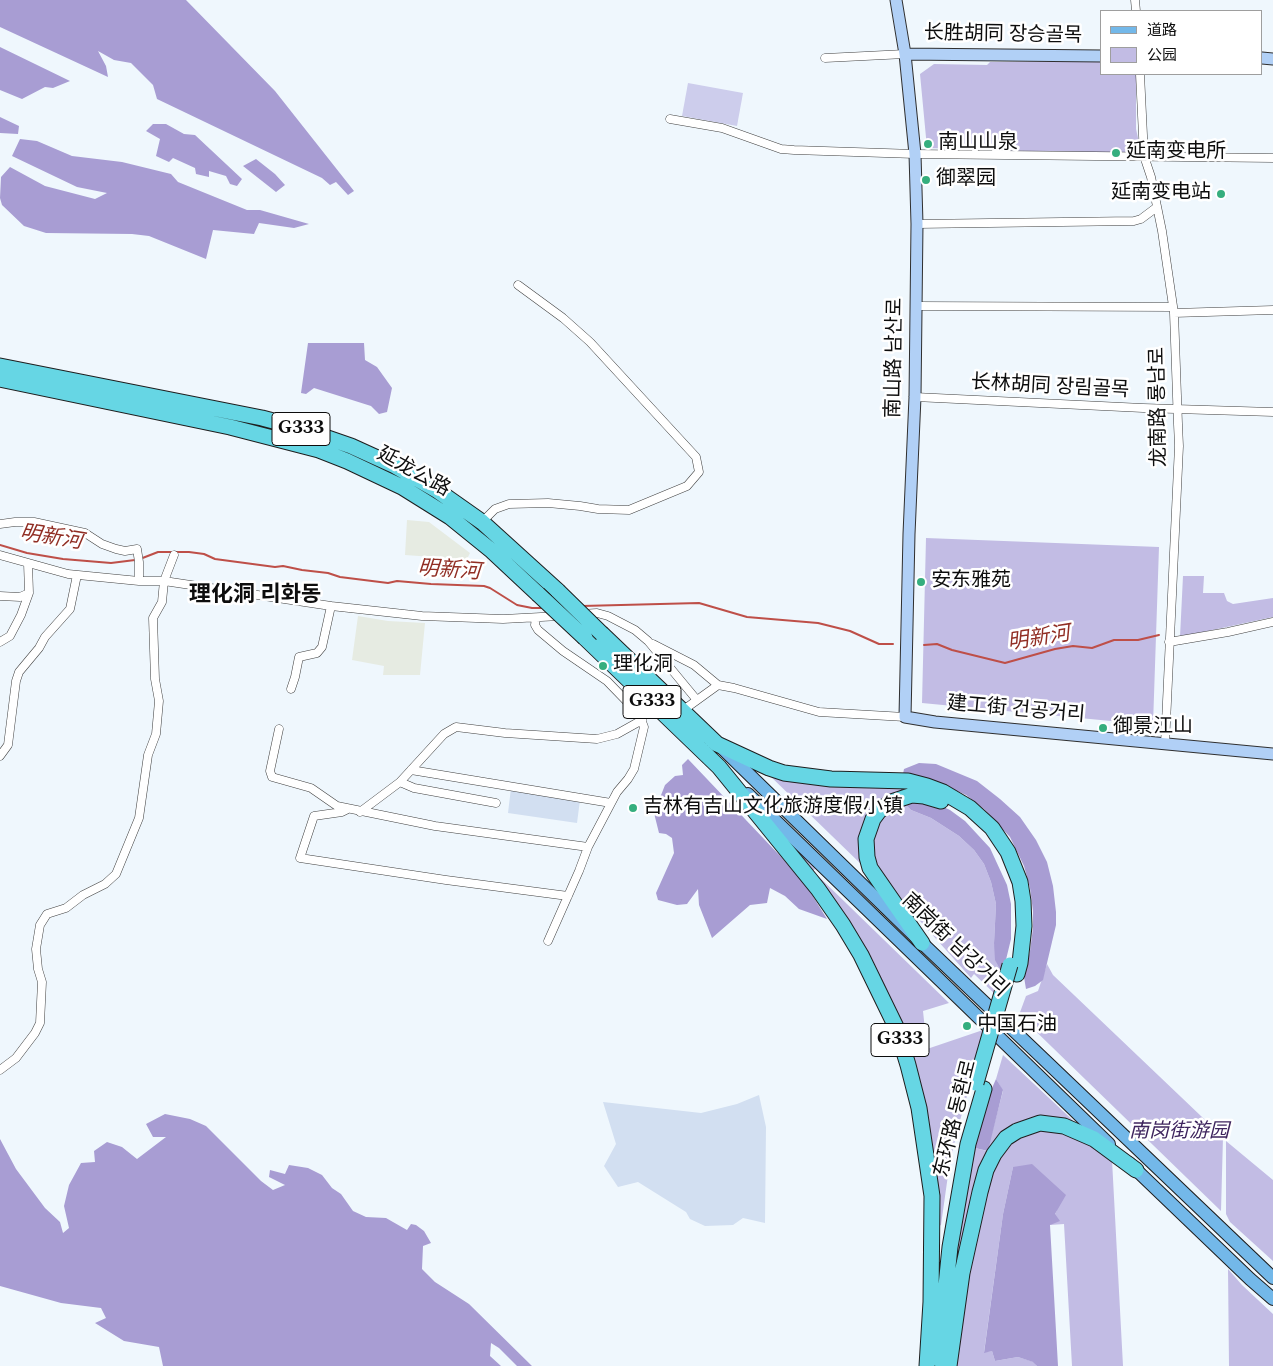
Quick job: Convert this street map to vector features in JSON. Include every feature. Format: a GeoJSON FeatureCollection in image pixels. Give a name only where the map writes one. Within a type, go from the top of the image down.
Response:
{"type":"FeatureCollection","features":[{"type":"Feature","properties":{"kind":"highway","name":"延龙公路"},"geometry":{"type":"LineString","coordinates":[[0,366],[232,412],[296,428],[351,446],[395,466],[438,491],[482,522],[558,591],[717,744]]}},
{"type":"Feature","properties":{"kind":"highway","name":"延龙公路"},"geometry":{"type":"LineString","coordinates":[[0,379],[230,427],[319,450],[375,473],[402,487],[450,517],[492,551],[719,767]]}},
{"type":"Feature","properties":{"kind":"highway","name":"G333"},"geometry":{"type":"LineString","coordinates":[[717,744],[784,773],[831,779],[908,781],[943,792],[970,808],[992,828],[1008,852],[1020,882],[1024,926],[1020,963],[1013,970]]}},
{"type":"Feature","properties":{"kind":"highway","name":"东环路 동환로"},"geometry":{"type":"LineString","coordinates":[[719,767],[818,889],[843,925],[861,955],[897,1029],[919,1108],[932,1196],[931,1302],[927,1366]]}},
{"type":"Feature","properties":{"kind":"highway"},"geometry":{"type":"LineString","coordinates":[[922,943],[870,868],[866,849],[868,829],[879,811],[892,802],[912,795],[936,799],[958,810],[986,836],[1008,872],[1014,893],[1013,970],[950,1194],[938,1277],[931,1302]]}},
{"type":"Feature","properties":{"kind":"highway","name":"东环路 동환로"},"geometry":{"type":"LineString","coordinates":[[940,1366],[941,1334],[950,1247],[980,1086]]}},
{"type":"Feature","properties":{"kind":"highway"},"geometry":{"type":"LineString","coordinates":[[949,1366],[962,1273],[980,1192],[986,1170],[994,1154],[1006,1138],[1017,1130],[1040,1123],[1064,1126],[1094,1139],[1136,1170]]}},
{"type":"Feature","properties":{"kind":"main road","name":"南岗街 남강거리"},"geometry":{"type":"LineString","coordinates":[[717,744],[922,943],[1273,1278]]}},
{"type":"Feature","properties":{"kind":"main road","name":"南岗街 남강거리"},"geometry":{"type":"LineString","coordinates":[[719,767],[861,901],[1136,1170],[1273,1299]]}},
{"type":"Feature","properties":{"kind":"street","name":"南山路 남산로"},"geometry":{"type":"LineString","coordinates":[[896,0],[905,54],[915,154],[917,224],[915,397],[909,534],[905,717]]}},
{"type":"Feature","properties":{"kind":"street","name":"长胜胡同 장승골목"},"geometry":{"type":"LineString","coordinates":[[905,54],[1100,56]]}},
{"type":"Feature","properties":{"kind":"street"},"geometry":{"type":"LineString","coordinates":[[825,58],[905,54]]}},
{"type":"Feature","properties":{"kind":"street","name":"龙南路 룡남로"},"geometry":{"type":"LineString","coordinates":[[1140,75],[1144,156],[1151,177],[1162,231],[1174,310],[1179,446],[1165,744]]}},
{"type":"Feature","properties":{"kind":"street"},"geometry":{"type":"LineString","coordinates":[[670,119],[722,128],[781,149],[915,154],[1273,158]]}},
{"type":"Feature","properties":{"kind":"street"},"geometry":{"type":"LineString","coordinates":[[917,224],[1134,221],[1157,207]]}},
{"type":"Feature","properties":{"kind":"street"},"geometry":{"type":"LineString","coordinates":[[482,522],[495,509],[509,504],[548,504],[629,510],[687,486],[698,472],[696,458],[590,342],[563,318],[518,285]]}},
{"type":"Feature","properties":{"kind":"street"},"geometry":{"type":"LineString","coordinates":[[916,306],[1273,310]]}},
{"type":"Feature","properties":{"kind":"street","name":"长林胡同 장림골목"},"geometry":{"type":"LineString","coordinates":[[915,397],[1273,412]]}},
{"type":"Feature","properties":{"kind":"street"},"geometry":{"type":"LineString","coordinates":[[0,524],[34,522],[73,529],[116,549],[125,551],[137,549],[139,581]]}},
{"type":"Feature","properties":{"kind":"street"},"geometry":{"type":"LineString","coordinates":[[0,555],[77,576],[164,582],[331,606],[422,616],[485,619],[536,618],[598,613],[635,630],[648,641],[696,699]]}},
{"type":"Feature","properties":{"kind":"street"},"geometry":{"type":"LineString","coordinates":[[0,1070],[16,1058],[35,1033],[40,1023],[42,982],[38,969],[36,949],[40,925],[47,914],[66,908],[83,895],[105,884],[116,874],[140,818],[148,755],[156,734],[159,701],[155,680],[153,618],[162,602],[164,582],[174,555]]}},
{"type":"Feature","properties":{"kind":"street"},"geometry":{"type":"LineString","coordinates":[[0,642],[10,636],[21,615],[29,593],[28,563]]}},
{"type":"Feature","properties":{"kind":"street"},"geometry":{"type":"LineString","coordinates":[[0,756],[18,676],[45,637],[70,609],[77,576]]}},
{"type":"Feature","properties":{"kind":"street"},"geometry":{"type":"LineString","coordinates":[[0,596],[20,597],[29,593]]}},
{"type":"Feature","properties":{"kind":"street"},"geometry":{"type":"LineString","coordinates":[[291,689],[298,657],[317,653],[322,647],[331,606]]}},
{"type":"Feature","properties":{"kind":"street"},"geometry":{"type":"LineString","coordinates":[[536,618],[536,625],[546,638],[607,681],[634,707],[642,720],[642,735],[634,769],[610,803],[588,847],[548,941]]}},
{"type":"Feature","properties":{"kind":"street"},"geometry":{"type":"LineString","coordinates":[[1169,642],[1273,622]]}},
{"type":"Feature","properties":{"kind":"street"},"geometry":{"type":"LineString","coordinates":[[648,641],[694,665],[718,685],[820,712],[905,717]]}},
{"type":"Feature","properties":{"kind":"street"},"geometry":{"type":"LineString","coordinates":[[607,681],[618,670]]}},
{"type":"Feature","properties":{"kind":"street"},"geometry":{"type":"LineString","coordinates":[[682,711],[696,699],[718,685]]}},
{"type":"Feature","properties":{"kind":"street","name":"建工街 건공거리"},"geometry":{"type":"LineString","coordinates":[[905,717],[944,723],[1273,754]]}},
{"type":"Feature","properties":{"kind":"street"},"geometry":{"type":"LineString","coordinates":[[360,812],[400,782],[444,734],[456,727],[505,733],[598,739],[617,734],[642,720]]}},
{"type":"Feature","properties":{"kind":"street"},"geometry":{"type":"LineString","coordinates":[[279,729],[270,771],[272,777],[311,788],[336,806],[435,826],[588,847]]}},
{"type":"Feature","properties":{"kind":"street"},"geometry":{"type":"LineString","coordinates":[[411,770],[610,803]]}},
{"type":"Feature","properties":{"kind":"street"},"geometry":{"type":"LineString","coordinates":[[400,782],[414,788],[496,803]]}},
{"type":"Feature","properties":{"kind":"street"},"geometry":{"type":"LineString","coordinates":[[348,809],[342,812],[314,816],[300,858],[568,896]]}},
{"type":"Feature","properties":{"kind":"shaded area"},"geometry":{"type":"Polygon","coordinates":[[[0,0],[186,0],[275,91],[354,191],[348,195],[336,182],[330,185],[322,178],[157,99],[153,85],[131,63],[114,60],[98,51],[106,66],[108,77],[0,27],[0,0]]]}},
{"type":"Feature","properties":{"kind":"shaded area"},"geometry":{"type":"Polygon","coordinates":[[[0,47],[70,81],[53,88],[45,87],[22,99],[0,90],[0,47]]]}},
{"type":"Feature","properties":{"kind":"shaded area"},"geometry":{"type":"Polygon","coordinates":[[[688,83],[743,93],[737,126],[682,116],[688,83]]]}},
{"type":"Feature","properties":{"kind":"shaded area"},"geometry":{"type":"Polygon","coordinates":[[[0,117],[19,126],[18,134],[0,133],[0,117]]]}},
{"type":"Feature","properties":{"kind":"shaded area"},"geometry":{"type":"Polygon","coordinates":[[[153,124],[166,124],[184,134],[195,135],[242,179],[237,186],[230,184],[226,176],[209,171],[209,177],[196,174],[195,168],[173,158],[169,162],[156,156],[160,139],[146,131],[153,124]]]}},
{"type":"Feature","properties":{"kind":"shaded area"},"geometry":{"type":"Polygon","coordinates":[[[20,139],[37,141],[72,156],[122,162],[171,174],[178,182],[247,210],[260,210],[309,224],[294,228],[259,223],[254,234],[213,230],[206,259],[149,236],[132,234],[46,233],[24,226],[2,205],[0,198],[1,177],[10,167],[45,186],[95,199],[107,193],[77,187],[12,156],[20,139]]]}},
{"type":"Feature","properties":{"kind":"shaded area"},"geometry":{"type":"Polygon","coordinates":[[[256,159],[275,174],[285,185],[276,192],[243,166],[256,159]]]}},
{"type":"Feature","properties":{"kind":"shaded area"},"geometry":{"type":"Polygon","coordinates":[[[308,343],[364,343],[365,360],[377,367],[392,388],[387,412],[379,414],[371,406],[314,388],[306,394],[301,393],[308,343]]]}},
{"type":"Feature","properties":{"kind":"shaded area"},"geometry":{"type":"Polygon","coordinates":[[[407,520],[429,522],[470,553],[466,561],[461,559],[405,555],[407,520]]]}},
{"type":"Feature","properties":{"kind":"shaded area"},"geometry":{"type":"Polygon","coordinates":[[[358,616],[388,621],[425,623],[420,675],[383,675],[384,666],[352,660],[358,616]]]}},
{"type":"Feature","properties":{"kind":"shaded area"},"geometry":{"type":"Polygon","coordinates":[[[688,759],[784,860],[809,890],[827,919],[799,909],[785,896],[770,888],[767,903],[750,905],[712,938],[699,905],[698,889],[687,904],[677,905],[658,900],[656,893],[674,853],[672,838],[666,834],[659,833],[654,813],[665,785],[675,776],[683,775],[682,765],[688,759]]]}},
{"type":"Feature","properties":{"kind":"shaded area"},"geometry":{"type":"Polygon","coordinates":[[[919,763],[936,764],[977,781],[1020,817],[1036,840],[1047,862],[1053,886],[1056,925],[1043,980],[1035,986],[1026,989],[1024,977],[1033,928],[1030,888],[1024,866],[1010,837],[984,809],[966,795],[935,781],[903,774],[904,769],[919,763]]]}},
{"type":"Feature","properties":{"kind":"shaded area"},"geometry":{"type":"Polygon","coordinates":[[[511,788],[580,800],[577,823],[508,813],[511,788]]]}},
{"type":"Feature","properties":{"kind":"shaded area"},"geometry":{"type":"Polygon","coordinates":[[[903,802],[937,804],[950,810],[965,821],[990,848],[1007,885],[1011,904],[1011,939],[1003,972],[995,960],[996,904],[991,882],[984,864],[974,850],[959,836],[931,818],[911,810],[903,802]]]}},
{"type":"Feature","properties":{"kind":"shaded area"},"geometry":{"type":"Polygon","coordinates":[[[996,1079],[1003,1090],[988,1151],[975,1148],[989,1095],[996,1079]]]}},
{"type":"Feature","properties":{"kind":"shaded area"},"geometry":{"type":"Polygon","coordinates":[[[759,1095],[766,1127],[765,1223],[743,1218],[733,1225],[705,1226],[690,1219],[686,1212],[638,1182],[618,1187],[604,1166],[616,1144],[603,1102],[701,1113],[737,1104],[759,1095]]]}},
{"type":"Feature","properties":{"kind":"shaded area"},"geometry":{"type":"Polygon","coordinates":[[[165,1114],[190,1119],[206,1126],[261,1181],[273,1190],[285,1185],[269,1177],[270,1170],[285,1174],[289,1165],[308,1168],[322,1175],[332,1188],[341,1194],[353,1211],[366,1217],[386,1218],[407,1230],[411,1224],[416,1225],[424,1231],[431,1243],[423,1246],[422,1269],[435,1282],[469,1304],[532,1366],[517,1366],[499,1348],[491,1343],[490,1356],[501,1366],[163,1366],[159,1347],[124,1341],[95,1323],[106,1318],[101,1308],[61,1303],[0,1286],[0,1139],[16,1169],[45,1208],[60,1222],[63,1233],[69,1228],[64,1206],[69,1185],[81,1163],[95,1162],[94,1151],[107,1142],[122,1147],[137,1159],[166,1137],[153,1137],[146,1124],[165,1114]]]}},
{"type":"Feature","properties":{"kind":"shaded area"},"geometry":{"type":"Polygon","coordinates":[[[1032,1164],[1066,1195],[1055,1214],[1060,1221],[1050,1225],[1058,1366],[1037,1366],[1033,1362],[1018,1357],[995,1361],[992,1351],[984,1353],[1003,1214],[1013,1167],[1032,1164]]]}},
{"type":"Feature","properties":{"kind":"green space"},"geometry":{"type":"Polygon","coordinates":[[[1100,61],[1100,75],[1136,75],[1136,129],[1140,147],[1132,154],[927,148],[920,74],[934,64],[987,65],[990,62],[1100,61]]]}},
{"type":"Feature","properties":{"kind":"green space"},"geometry":{"type":"Polygon","coordinates":[[[926,538],[1159,547],[1153,725],[922,703],[926,538]]]}},
{"type":"Feature","properties":{"kind":"green space"},"geometry":{"type":"Polygon","coordinates":[[[1183,576],[1204,576],[1203,593],[1224,593],[1227,601],[1233,604],[1273,598],[1273,617],[1180,637],[1183,576]]]}},
{"type":"Feature","properties":{"kind":"green space"},"geometry":{"type":"Polygon","coordinates":[[[767,773],[909,785],[910,790],[879,806],[864,867],[767,773]]]}},
{"type":"Feature","properties":{"kind":"green space"},"geometry":{"type":"Polygon","coordinates":[[[903,802],[911,810],[931,818],[959,836],[974,850],[984,864],[991,882],[996,904],[994,943],[1003,972],[997,996],[974,974],[971,978],[878,874],[871,853],[877,819],[903,802]]]}},
{"type":"Feature","properties":{"kind":"green space"},"geometry":{"type":"Polygon","coordinates":[[[792,845],[815,869],[813,871],[949,1003],[923,1011],[927,1049],[983,1030],[985,1033],[957,1131],[949,1168],[941,1225],[937,1227],[914,1064],[792,845]]]}},
{"type":"Feature","properties":{"kind":"green space","name":"南岗街游园"},"geometry":{"type":"Polygon","coordinates":[[[1047,964],[1053,975],[1223,1137],[1221,1211],[1019,1015],[1026,996],[1038,991],[1047,964]]]}},
{"type":"Feature","properties":{"kind":"green space"},"geometry":{"type":"Polygon","coordinates":[[[1003,1055],[1079,1126],[1050,1118],[985,1157],[975,1180],[950,1300],[965,1195],[975,1148],[987,1151],[1003,1091],[996,1079],[1003,1055]]]}},
{"type":"Feature","properties":{"kind":"green space"},"geometry":{"type":"Polygon","coordinates":[[[1042,1129],[1053,1130],[1083,1139],[1112,1160],[1123,1366],[1072,1366],[1064,1224],[1050,1225],[1057,1210],[1013,1167],[1003,1214],[984,1352],[992,1351],[995,1361],[1018,1357],[1034,1362],[1037,1366],[952,1366],[956,1328],[993,1160],[1016,1137],[1042,1129]]]}},
{"type":"Feature","properties":{"kind":"green space"},"geometry":{"type":"Polygon","coordinates":[[[1226,1141],[1273,1180],[1273,1261],[1230,1222],[1226,1214],[1226,1141]]]}},
{"type":"Feature","properties":{"kind":"green space"},"geometry":{"type":"Polygon","coordinates":[[[1228,1269],[1273,1314],[1273,1366],[1229,1366],[1228,1269]]]}},
{"type":"Feature","properties":{"kind":"waterway","name":"明新河"},"geometry":{"type":"LineString","coordinates":[[0,545],[27,553],[63,559],[111,563],[135,560]]}},
{"type":"Feature","properties":{"kind":"waterway","name":"明新河"},"geometry":{"type":"LineString","coordinates":[[140,559],[158,552],[189,552],[204,554],[215,559],[275,567],[283,566],[328,573],[340,577],[388,583],[397,581],[484,586],[517,605],[542,608]]}},
{"type":"Feature","properties":{"kind":"waterway","name":"明新河"},"geometry":{"type":"LineString","coordinates":[[582,606],[699,603],[747,617],[818,623],[850,631],[879,644],[893,644]]}},
{"type":"Feature","properties":{"kind":"waterway","name":"明新河"},"geometry":{"type":"LineString","coordinates":[[924,645],[937,644],[952,650],[1005,663],[1055,649],[1073,646],[1092,648],[1114,640],[1138,640],[1159,635]]}},
{"type":"Feature","properties":{"kind":"place","name":"南山山泉"},"geometry":{"type":"Point","coordinates":[928,144]}},
{"type":"Feature","properties":{"kind":"place","name":"延南变电所"},"geometry":{"type":"Point","coordinates":[1116,153]}},
{"type":"Feature","properties":{"kind":"place","name":"御翠园"},"geometry":{"type":"Point","coordinates":[926,180]}},
{"type":"Feature","properties":{"kind":"place","name":"延南变电站"},"geometry":{"type":"Point","coordinates":[1221,194]}},
{"type":"Feature","properties":{"kind":"place","name":"安东雅苑"},"geometry":{"type":"Point","coordinates":[921,582]}},
{"type":"Feature","properties":{"kind":"place","name":"理化洞"},"geometry":{"type":"Point","coordinates":[603,666]}},
{"type":"Feature","properties":{"kind":"place","name":"御景江山"},"geometry":{"type":"Point","coordinates":[1103,728]}},
{"type":"Feature","properties":{"kind":"place","name":"吉林有吉山文化旅游度假小镇"},"geometry":{"type":"Point","coordinates":[633,808]}},
{"type":"Feature","properties":{"kind":"place","name":"中国石油"},"geometry":{"type":"Point","coordinates":[967,1026]}},
{"type":"Feature","properties":{"kind":"district","name":"理化洞 리화동"},"geometry":{"type":"Point","coordinates":[255,597]}}]}
